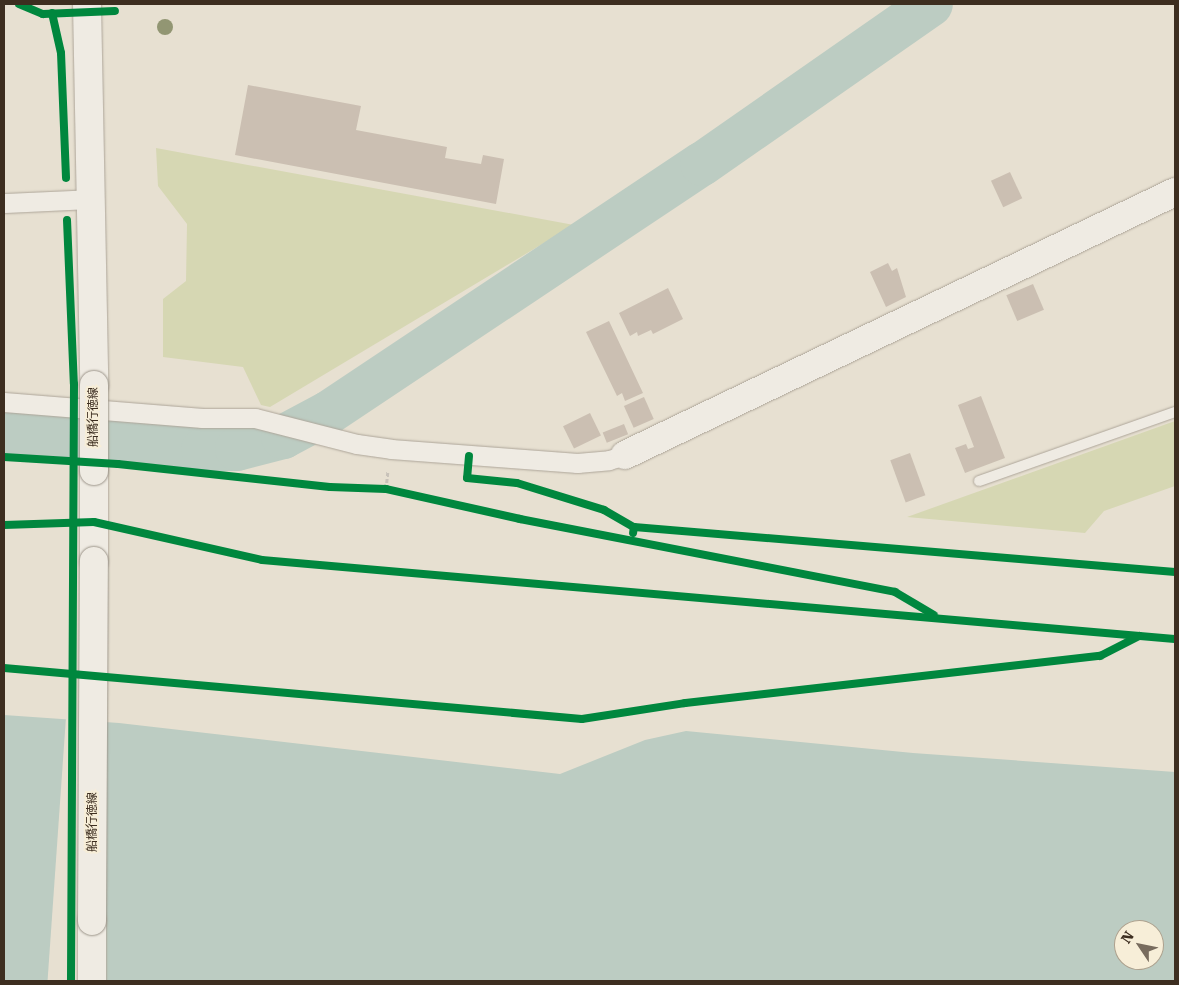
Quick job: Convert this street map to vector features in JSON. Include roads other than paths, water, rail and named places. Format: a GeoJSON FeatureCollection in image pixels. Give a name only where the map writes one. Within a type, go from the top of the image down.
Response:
{"type":"FeatureCollection","features":[{"type":"Feature","properties":{"kind":"main road","name":"船橋行徳線"},"geometry":{"type":"LineString","coordinates":[[87,4],[94,385],[89,467],[78,522],[94,560],[92,981]]}},
{"type":"Feature","properties":{"kind":"main road"},"geometry":{"type":"LineString","coordinates":[[625,455],[1175,192]]}},
{"type":"Feature","properties":{"kind":"street"},"geometry":{"type":"LineString","coordinates":[[4,202],[90,199]]}},
{"type":"Feature","properties":{"kind":"street"},"geometry":{"type":"LineString","coordinates":[[4,402],[202,418],[274,420],[337,438],[390,449],[469,456],[577,463],[609,460],[625,455]]}},
{"type":"Feature","properties":{"kind":"lane"},"geometry":{"type":"LineString","coordinates":[[979,481],[1175,412]]}},
{"type":"Feature","properties":{"kind":"waterway"},"geometry":{"type":"LineString","coordinates":[[4,433],[203,450],[237,449],[283,437],[328,413],[702,164],[931,4]]}}]}
